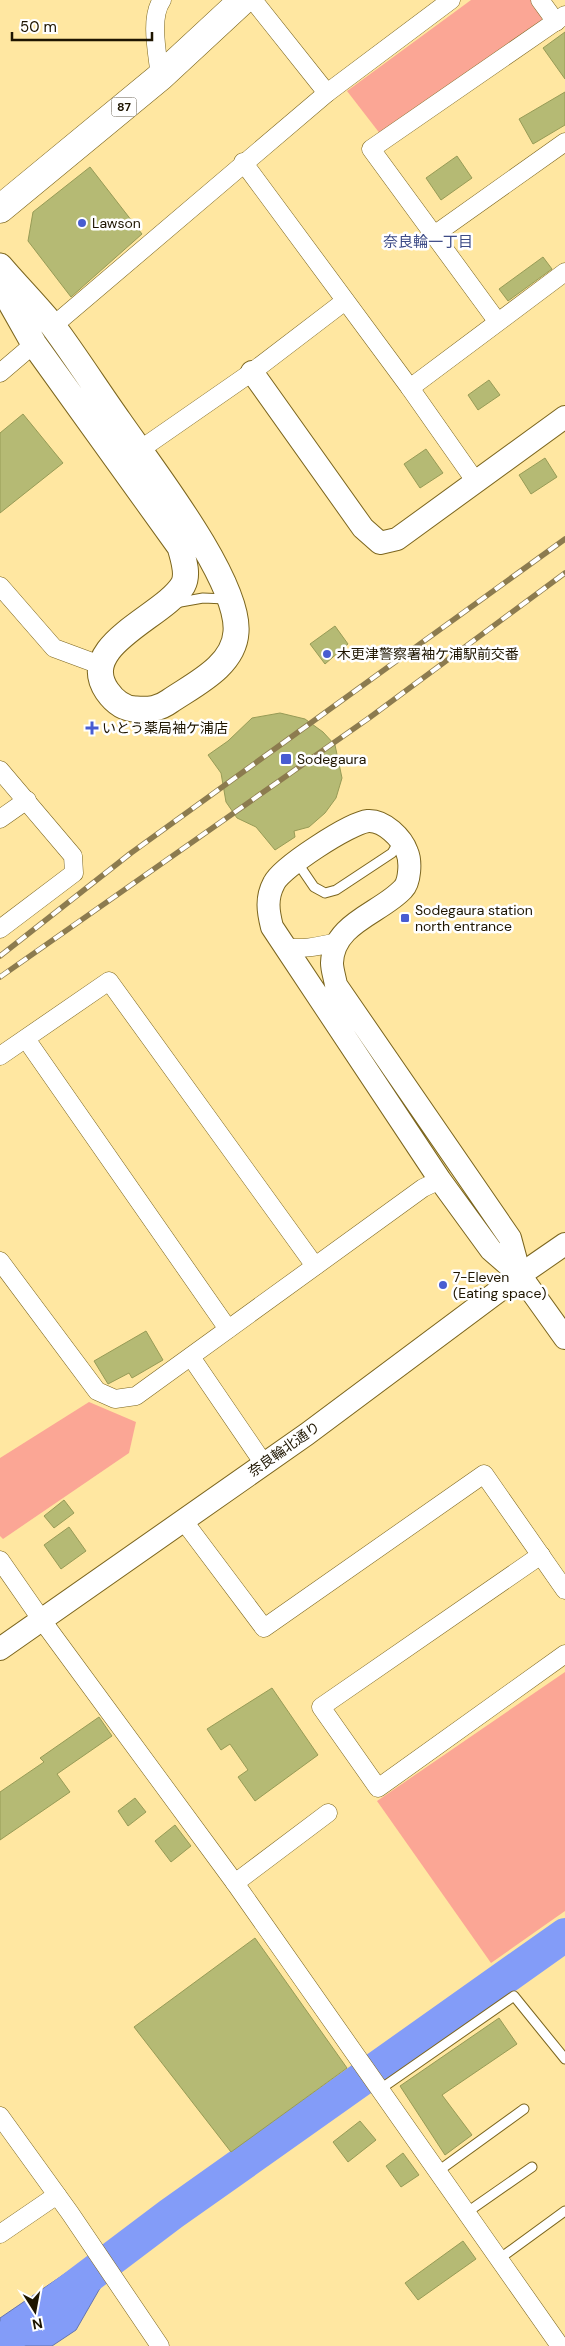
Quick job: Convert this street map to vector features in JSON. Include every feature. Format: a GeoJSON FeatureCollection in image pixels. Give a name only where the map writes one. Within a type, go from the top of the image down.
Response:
{"type":"FeatureCollection","features":[{"type":"Feature","properties":{"kind":"main road","name":"87"},"geometry":{"type":"LineString","coordinates":[[0,209],[160,77],[243,0]]}},
{"type":"Feature","properties":{"kind":"main road"},"geometry":{"type":"LineString","coordinates":[[0,266],[53,326],[130,457],[180,547],[185,565],[184,584],[167,604],[114,641],[100,666],[104,686],[114,701],[130,709],[149,710],[162,706],[220,666],[232,649],[236,632],[236,615],[231,600],[201,539],[130,457],[34,344],[0,284]]}},
{"type":"Feature","properties":{"kind":"street"},"geometry":{"type":"LineString","coordinates":[[160,77],[155,33],[159,5],[162,0]]}},
{"type":"Feature","properties":{"kind":"street"},"geometry":{"type":"LineString","coordinates":[[253,0],[327,93]]}},
{"type":"Feature","properties":{"kind":"street"},"geometry":{"type":"LineString","coordinates":[[53,326],[243,162],[327,93],[451,0]]}},
{"type":"Feature","properties":{"kind":"street"},"geometry":{"type":"LineString","coordinates":[[497,322],[371,150],[560,19],[540,0]]}},
{"type":"Feature","properties":{"kind":"street"},"geometry":{"type":"LineString","coordinates":[[434,235],[565,142]]}},
{"type":"Feature","properties":{"kind":"street"},"geometry":{"type":"LineString","coordinates":[[243,162],[410,388],[476,482]]}},
{"type":"Feature","properties":{"kind":"street"},"geometry":{"type":"LineString","coordinates":[[410,388],[565,272]]}},
{"type":"Feature","properties":{"kind":"street"},"geometry":{"type":"LineString","coordinates":[[130,457],[252,372],[345,301]]}},
{"type":"Feature","properties":{"kind":"street"},"geometry":{"type":"LineString","coordinates":[[0,373],[34,344]]}},
{"type":"Feature","properties":{"kind":"street"},"geometry":{"type":"LineString","coordinates":[[252,372],[363,528],[380,543],[396,540],[565,417]]}},
{"type":"Feature","properties":{"kind":"street"},"geometry":{"type":"LineString","coordinates":[[0,586],[54,648],[100,666]]}},
{"type":"Feature","properties":{"kind":"street"},"geometry":{"type":"LineString","coordinates":[[0,770],[73,856],[74,873],[0,929]]}},
{"type":"Feature","properties":{"kind":"street"},"geometry":{"type":"LineString","coordinates":[[0,819],[27,800]]}},
{"type":"Feature","properties":{"kind":"street"},"geometry":{"type":"LineString","coordinates":[[520,1276],[510,1238],[336,985],[332,962],[338,942],[352,925],[404,888],[409,874],[408,854],[400,839],[384,826],[369,821],[354,825],[285,869],[274,882],[268,898],[268,912],[272,927],[440,1180],[491,1250],[520,1276],[565,1338]]}},
{"type":"Feature","properties":{"kind":"street"},"geometry":{"type":"LineString","coordinates":[[284,946],[296,949],[338,942]]}},
{"type":"Feature","properties":{"kind":"street"},"geometry":{"type":"LineString","coordinates":[[0,1056],[109,981],[315,1266]]}},
{"type":"Feature","properties":{"kind":"street"},"geometry":{"type":"LineString","coordinates":[[26,1039],[228,1329]]}},
{"type":"Feature","properties":{"kind":"street"},"geometry":{"type":"LineString","coordinates":[[0,1261],[97,1391],[115,1399],[136,1396],[423,1188],[440,1180]]}},
{"type":"Feature","properties":{"kind":"street","name":"奈良輪北通り"},"geometry":{"type":"LineString","coordinates":[[0,1649],[264,1464],[565,1244]]}},
{"type":"Feature","properties":{"kind":"street"},"geometry":{"type":"LineString","coordinates":[[190,1356],[264,1464]]}},
{"type":"Feature","properties":{"kind":"street"},"geometry":{"type":"LineString","coordinates":[[183,1520],[264,1628],[484,1474],[565,1590]]}},
{"type":"Feature","properties":{"kind":"street"},"geometry":{"type":"LineString","coordinates":[[541,1555],[321,1707],[378,1788],[565,1654]]}},
{"type":"Feature","properties":{"kind":"street"},"geometry":{"type":"LineString","coordinates":[[0,1560],[235,1884],[560,2346]]}},
{"type":"Feature","properties":{"kind":"street"},"geometry":{"type":"LineString","coordinates":[[235,1884],[328,1813]]}},
{"type":"Feature","properties":{"kind":"street"},"geometry":{"type":"LineString","coordinates":[[0,2116],[57,2195],[160,2346]]}},
{"type":"Feature","properties":{"kind":"street"},"geometry":{"type":"LineString","coordinates":[[0,2234],[57,2195]]}},
{"type":"Feature","properties":{"kind":"lane"},"geometry":{"type":"LineString","coordinates":[[167,604],[203,598],[231,600]]}},
{"type":"Feature","properties":{"kind":"lane"},"geometry":{"type":"LineString","coordinates":[[297,861],[314,887],[324,893],[336,890],[392,853],[400,839]]}},
{"type":"Feature","properties":{"kind":"lane"},"geometry":{"type":"LineString","coordinates":[[379,2090],[514,1996],[565,2059]]}},
{"type":"Feature","properties":{"kind":"lane"},"geometry":{"type":"LineString","coordinates":[[437,2172],[524,2109]]}},
{"type":"Feature","properties":{"kind":"lane"},"geometry":{"type":"LineString","coordinates":[[466,2213],[532,2167]]}},
{"type":"Feature","properties":{"kind":"lane"},"geometry":{"type":"LineString","coordinates":[[499,2259],[565,2211]]}},
{"type":"Feature","properties":{"kind":"shaded area"},"geometry":{"type":"Polygon","coordinates":[[[471,0],[534,0],[543,13],[542,21],[381,135],[347,91],[471,0]]]}},
{"type":"Feature","properties":{"kind":"shaded area"},"geometry":{"type":"Polygon","coordinates":[[[89,1402],[136,1422],[129,1453],[3,1539],[0,1536],[0,1458],[89,1402]]]}},
{"type":"Feature","properties":{"kind":"shaded area"},"geometry":{"type":"Polygon","coordinates":[[[565,1672],[565,1911],[491,1963],[377,1801],[565,1672]]]}},
{"type":"Feature","properties":{"kind":"water"},"geometry":{"type":"Polygon","coordinates":[[[85,2260],[103,2283],[76,2330],[52,2346],[0,2346],[0,2318],[85,2260]]]}},
{"type":"Feature","properties":{"kind":"building"},"geometry":{"type":"Polygon","coordinates":[[[565,32],[565,79],[543,48],[565,32]]]}},
{"type":"Feature","properties":{"kind":"building"},"geometry":{"type":"Polygon","coordinates":[[[565,92],[565,125],[533,144],[519,119],[565,92]]]}},
{"type":"Feature","properties":{"kind":"building"},"geometry":{"type":"Polygon","coordinates":[[[457,156],[472,178],[441,200],[426,178],[457,156]]]}},
{"type":"Feature","properties":{"kind":"building","name":"Lawson"},"geometry":{"type":"Polygon","coordinates":[[[90,167],[142,234],[71,297],[28,241],[33,212],[90,167]]]}},
{"type":"Feature","properties":{"kind":"building"},"geometry":{"type":"Polygon","coordinates":[[[543,257],[552,269],[508,301],[499,289],[543,257]]]}},
{"type":"Feature","properties":{"kind":"building"},"geometry":{"type":"Polygon","coordinates":[[[489,380],[500,395],[478,410],[468,395],[489,380]]]}},
{"type":"Feature","properties":{"kind":"building"},"geometry":{"type":"Polygon","coordinates":[[[23,414],[63,463],[0,513],[0,433],[23,414]]]}},
{"type":"Feature","properties":{"kind":"building"},"geometry":{"type":"Polygon","coordinates":[[[426,449],[443,473],[420,488],[404,464],[426,449]]]}},
{"type":"Feature","properties":{"kind":"building"},"geometry":{"type":"Polygon","coordinates":[[[545,458],[557,477],[531,494],[519,475],[545,458]]]}},
{"type":"Feature","properties":{"kind":"building","name":"木更津警察署袖ケ浦駅前交番"},"geometry":{"type":"Polygon","coordinates":[[[335,626],[348,644],[325,664],[310,644],[335,626]]]}},
{"type":"Feature","properties":{"kind":"building"},"geometry":{"type":"Polygon","coordinates":[[[280,713],[305,719],[323,732],[335,745],[342,778],[336,798],[325,813],[309,827],[294,831],[295,837],[275,850],[256,827],[237,818],[226,802],[221,773],[208,755],[228,741],[252,718],[280,713]]]}},
{"type":"Feature","properties":{"kind":"building"},"geometry":{"type":"Polygon","coordinates":[[[146,1331],[163,1360],[132,1378],[129,1373],[108,1384],[94,1361],[146,1331]]]}},
{"type":"Feature","properties":{"kind":"building"},"geometry":{"type":"Polygon","coordinates":[[[64,1500],[74,1513],[54,1528],[44,1516],[64,1500]]]}},
{"type":"Feature","properties":{"kind":"building"},"geometry":{"type":"Polygon","coordinates":[[[69,1527],[86,1551],[61,1569],[44,1545],[69,1527]]]}},
{"type":"Feature","properties":{"kind":"building"},"geometry":{"type":"Polygon","coordinates":[[[272,1688],[318,1755],[255,1801],[238,1777],[248,1770],[230,1744],[221,1750],[207,1729],[272,1688]]]}},
{"type":"Feature","properties":{"kind":"building"},"geometry":{"type":"Polygon","coordinates":[[[99,1717],[112,1736],[57,1774],[70,1792],[0,1840],[0,1792],[44,1762],[40,1758],[99,1717]]]}},
{"type":"Feature","properties":{"kind":"building"},"geometry":{"type":"Polygon","coordinates":[[[135,1798],[146,1812],[128,1826],[118,1811],[135,1798]]]}},
{"type":"Feature","properties":{"kind":"building"},"geometry":{"type":"Polygon","coordinates":[[[175,1825],[191,1846],[171,1862],[155,1841],[175,1825]]]}},
{"type":"Feature","properties":{"kind":"building"},"geometry":{"type":"Polygon","coordinates":[[[255,1938],[347,2068],[231,2152],[134,2027],[255,1938]]]}},
{"type":"Feature","properties":{"kind":"building"},"geometry":{"type":"Polygon","coordinates":[[[499,2018],[517,2044],[442,2095],[472,2135],[445,2155],[400,2086],[499,2018]]]}},
{"type":"Feature","properties":{"kind":"building"},"geometry":{"type":"Polygon","coordinates":[[[360,2121],[376,2140],[348,2162],[333,2142],[360,2121]]]}},
{"type":"Feature","properties":{"kind":"building"},"geometry":{"type":"Polygon","coordinates":[[[403,2153],[419,2175],[401,2187],[386,2166],[403,2153]]]}},
{"type":"Feature","properties":{"kind":"building"},"geometry":{"type":"Polygon","coordinates":[[[463,2241],[476,2259],[418,2300],[405,2283],[463,2241]]]}},
{"type":"Feature","properties":{"kind":"waterway"},"geometry":{"type":"LineString","coordinates":[[0,2343],[171,2214],[565,1935]]}},
{"type":"Feature","properties":{"kind":"railway"},"geometry":{"type":"LineString","coordinates":[[0,956],[131,853],[565,539]]}},
{"type":"Feature","properties":{"kind":"railway"},"geometry":{"type":"LineString","coordinates":[[0,977],[369,718],[565,573]]}},
{"type":"Feature","properties":{"kind":"place","name":"Lawson"},"geometry":{"type":"Point","coordinates":[82,223]}},
{"type":"Feature","properties":{"kind":"place","name":"木更津警察署袖ケ浦駅前交番"},"geometry":{"type":"Point","coordinates":[327,654]}},
{"type":"Feature","properties":{"kind":"place","name":"いとう薬局袖ケ浦店"},"geometry":{"type":"Point","coordinates":[92,728]}},
{"type":"Feature","properties":{"kind":"place","name":"Sodegaura"},"geometry":{"type":"Point","coordinates":[286,759]}},
{"type":"Feature","properties":{"kind":"place","name":"Sodegaura station north entrance"},"geometry":{"type":"Point","coordinates":[405,918]}},
{"type":"Feature","properties":{"kind":"place","name":"7-Eleven (Eating space)"},"geometry":{"type":"Point","coordinates":[443,1285]}},
{"type":"Feature","properties":{"kind":"district","name":"奈良輪一丁目"},"geometry":{"type":"Point","coordinates":[428,242]}}]}
